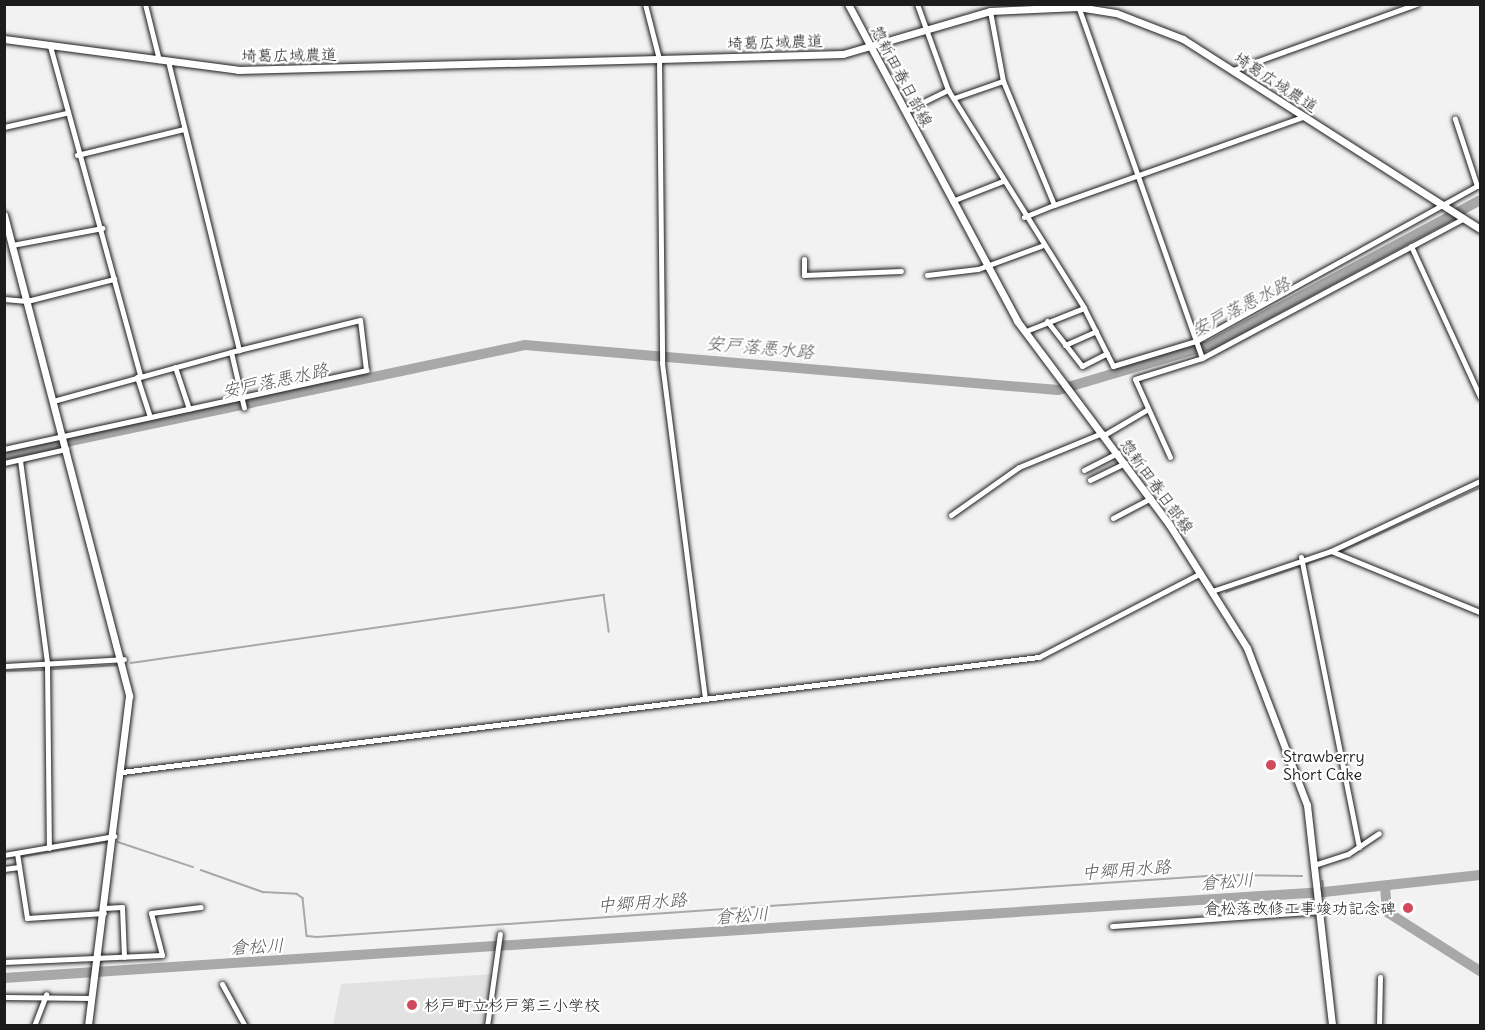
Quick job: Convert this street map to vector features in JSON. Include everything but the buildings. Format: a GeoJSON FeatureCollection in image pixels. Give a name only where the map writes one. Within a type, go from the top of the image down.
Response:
{"type":"FeatureCollection","features":[{"type":"Feature","properties":{"kind":"street"},"geometry":{"type":"LineString","coordinates":[[145,4],[159,60]]}},
{"type":"Feature","properties":{"kind":"street"},"geometry":{"type":"LineString","coordinates":[[645,4],[659,59],[662,363],[705,698]]}},
{"type":"Feature","properties":{"kind":"street","name":"惣新田春日部線"},"geometry":{"type":"LineString","coordinates":[[848,4],[907,110],[985,266],[1026,331],[1150,498],[1201,573],[1247,648],[1288,745],[1307,805],[1332,1026]]}},
{"type":"Feature","properties":{"kind":"street"},"geometry":{"type":"LineString","coordinates":[[917,4],[925,32],[948,90],[1041,246],[1084,308],[1113,366],[1196,341],[1446,207],[1477,186],[1455,119]]}},
{"type":"Feature","properties":{"kind":"street"},"geometry":{"type":"LineString","coordinates":[[1233,70],[1416,4]]}},
{"type":"Feature","properties":{"kind":"street"},"geometry":{"type":"LineString","coordinates":[[1078,6],[1202,358]]}},
{"type":"Feature","properties":{"kind":"street","name":"埼葛広域農道"},"geometry":{"type":"LineString","coordinates":[[4,39],[238,70],[659,59],[873,49],[990,11],[1078,6],[1148,23],[1233,70],[1480,229]]}},
{"type":"Feature","properties":{"kind":"street"},"geometry":{"type":"LineString","coordinates":[[990,11],[1003,81],[1054,205]]}},
{"type":"Feature","properties":{"kind":"street"},"geometry":{"type":"LineString","coordinates":[[50,46],[76,155],[102,228],[150,417]]}},
{"type":"Feature","properties":{"kind":"street"},"geometry":{"type":"LineString","coordinates":[[168,61],[239,350]]}},
{"type":"Feature","properties":{"kind":"street"},"geometry":{"type":"LineString","coordinates":[[954,98],[1003,81]]}},
{"type":"Feature","properties":{"kind":"street"},"geometry":{"type":"LineString","coordinates":[[907,110],[948,90]]}},
{"type":"Feature","properties":{"kind":"street"},"geometry":{"type":"LineString","coordinates":[[4,127],[66,113]]}},
{"type":"Feature","properties":{"kind":"street"},"geometry":{"type":"LineString","coordinates":[[1024,217],[1305,116]]}},
{"type":"Feature","properties":{"kind":"street"},"geometry":{"type":"LineString","coordinates":[[76,155],[184,129]]}},
{"type":"Feature","properties":{"kind":"street"},"geometry":{"type":"LineString","coordinates":[[952,201],[1003,181]]}},
{"type":"Feature","properties":{"kind":"street"},"geometry":{"type":"LineString","coordinates":[[4,215],[6,230],[12,245],[124,659],[129,696],[122,772],[88,1026]]}},
{"type":"Feature","properties":{"kind":"street"},"geometry":{"type":"LineString","coordinates":[[1170,457],[1135,379],[1202,358],[1462,217]]}},
{"type":"Feature","properties":{"kind":"street"},"geometry":{"type":"LineString","coordinates":[[12,245],[102,228]]}},
{"type":"Feature","properties":{"kind":"street"},"geometry":{"type":"LineString","coordinates":[[927,275],[985,266],[1041,246]]}},
{"type":"Feature","properties":{"kind":"street"},"geometry":{"type":"LineString","coordinates":[[1411,246],[1480,397]]}},
{"type":"Feature","properties":{"kind":"street"},"geometry":{"type":"LineString","coordinates":[[804,259],[804,275],[901,271]]}},
{"type":"Feature","properties":{"kind":"street"},"geometry":{"type":"LineString","coordinates":[[4,299],[27,301],[114,279]]}},
{"type":"Feature","properties":{"kind":"street"},"geometry":{"type":"LineString","coordinates":[[1026,331],[1084,308]]}},
{"type":"Feature","properties":{"kind":"street"},"geometry":{"type":"LineString","coordinates":[[4,449],[366,370],[360,320],[231,351],[53,401]]}},
{"type":"Feature","properties":{"kind":"street"},"geometry":{"type":"LineString","coordinates":[[1047,321],[1082,366],[1107,353]]}},
{"type":"Feature","properties":{"kind":"street"},"geometry":{"type":"LineString","coordinates":[[1065,345],[1096,331]]}},
{"type":"Feature","properties":{"kind":"street"},"geometry":{"type":"LineString","coordinates":[[231,351],[244,408]]}},
{"type":"Feature","properties":{"kind":"street"},"geometry":{"type":"LineString","coordinates":[[175,367],[189,409]]}},
{"type":"Feature","properties":{"kind":"street"},"geometry":{"type":"LineString","coordinates":[[951,514],[1019,467],[1103,434],[1148,410]]}},
{"type":"Feature","properties":{"kind":"street"},"geometry":{"type":"LineString","coordinates":[[4,463],[66,449]]}},
{"type":"Feature","properties":{"kind":"street"},"geometry":{"type":"LineString","coordinates":[[1084,470],[1118,453]]}},
{"type":"Feature","properties":{"kind":"street"},"geometry":{"type":"LineString","coordinates":[[20,460],[47,663],[49,848]]}},
{"type":"Feature","properties":{"kind":"street"},"geometry":{"type":"LineString","coordinates":[[1090,480],[1125,462]]}},
{"type":"Feature","properties":{"kind":"street"},"geometry":{"type":"LineString","coordinates":[[1212,591],[1301,557],[1331,551],[1480,481]]}},
{"type":"Feature","properties":{"kind":"street"},"geometry":{"type":"LineString","coordinates":[[1113,518],[1150,498]]}},
{"type":"Feature","properties":{"kind":"street"},"geometry":{"type":"LineString","coordinates":[[1331,551],[1480,612]]}},
{"type":"Feature","properties":{"kind":"street"},"geometry":{"type":"LineString","coordinates":[[1301,557],[1359,847]]}},
{"type":"Feature","properties":{"kind":"street"},"geometry":{"type":"LineString","coordinates":[[122,772],[1039,657],[1201,573]]}},
{"type":"Feature","properties":{"kind":"street"},"geometry":{"type":"LineString","coordinates":[[4,666],[124,659]]}},
{"type":"Feature","properties":{"kind":"street"},"geometry":{"type":"LineString","coordinates":[[1314,865],[1359,847],[1379,833]]}},
{"type":"Feature","properties":{"kind":"street"},"geometry":{"type":"LineString","coordinates":[[4,855],[114,836]]}},
{"type":"Feature","properties":{"kind":"street"},"geometry":{"type":"LineString","coordinates":[[17,853],[27,918],[104,911],[122,907],[124,957]]}},
{"type":"Feature","properties":{"kind":"street"},"geometry":{"type":"LineString","coordinates":[[4,869],[19,867]]}},
{"type":"Feature","properties":{"kind":"street"},"geometry":{"type":"LineString","coordinates":[[4,963],[162,955],[150,913],[201,907]]}},
{"type":"Feature","properties":{"kind":"street"},"geometry":{"type":"LineString","coordinates":[[1113,926],[1319,911]]}},
{"type":"Feature","properties":{"kind":"street"},"geometry":{"type":"LineString","coordinates":[[487,1026],[499,961],[500,934]]}},
{"type":"Feature","properties":{"kind":"street"},"geometry":{"type":"LineString","coordinates":[[1378,1026],[1375,999],[1380,977]]}},
{"type":"Feature","properties":{"kind":"street"},"geometry":{"type":"LineString","coordinates":[[222,984],[245,1026]]}},
{"type":"Feature","properties":{"kind":"street"},"geometry":{"type":"LineString","coordinates":[[4,996],[46,994],[92,998]]}},
{"type":"Feature","properties":{"kind":"street"},"geometry":{"type":"LineString","coordinates":[[34,1026],[46,994]]}},
{"type":"Feature","properties":{"kind":"shaded area","name":"杉戸町立杉戸第三小学校"},"geometry":{"type":"Polygon","coordinates":[[[493,974],[483,1025],[333,1026],[341,984],[493,974]]]}},
{"type":"Feature","properties":{"kind":"waterway","name":"安戸落悪水路"},"geometry":{"type":"LineString","coordinates":[[4,455],[525,345],[1058,390],[1210,345],[1480,200]]}},
{"type":"Feature","properties":{"kind":"waterway"},"geometry":{"type":"LineString","coordinates":[[1340,552],[1480,488]]}},
{"type":"Feature","properties":{"kind":"waterway"},"geometry":{"type":"LineString","coordinates":[[1226,592],[1333,555]]}},
{"type":"Feature","properties":{"kind":"waterway"},"geometry":{"type":"LineString","coordinates":[[131,663],[604,595],[609,632]]}},
{"type":"Feature","properties":{"kind":"waterway"},"geometry":{"type":"LineString","coordinates":[[53,669],[119,665]]}},
{"type":"Feature","properties":{"kind":"waterway"},"geometry":{"type":"LineString","coordinates":[[4,671],[45,670]]}},
{"type":"Feature","properties":{"kind":"waterway","name":"中郷用水路"},"geometry":{"type":"LineString","coordinates":[[20,857],[107,842]]}},
{"type":"Feature","properties":{"kind":"waterway","name":"中郷用水路"},"geometry":{"type":"LineString","coordinates":[[118,842],[193,867]]}},
{"type":"Feature","properties":{"kind":"waterway","name":"中郷用水路"},"geometry":{"type":"LineString","coordinates":[[4,859],[15,857]]}},
{"type":"Feature","properties":{"kind":"waterway","name":"中郷用水路"},"geometry":{"type":"LineString","coordinates":[[201,870],[263,892],[297,894],[303,898],[307,936],[317,937],[1222,875],[1302,876]]}},
{"type":"Feature","properties":{"kind":"waterway","name":"倉松川"},"geometry":{"type":"LineString","coordinates":[[4,978],[1324,892],[1480,875]]}},
{"type":"Feature","properties":{"kind":"waterway"},"geometry":{"type":"LineString","coordinates":[[1323,881],[1324,892]]}},
{"type":"Feature","properties":{"kind":"waterway"},"geometry":{"type":"LineString","coordinates":[[1385,887],[1387,912],[1480,971]]}},
{"type":"Feature","properties":{"kind":"place","name":"Strawberry Short Cake"},"geometry":{"type":"Point","coordinates":[1271,765]}},
{"type":"Feature","properties":{"kind":"place","name":"倉松落改修工事竣功記念碑"},"geometry":{"type":"Point","coordinates":[1408,908]}},
{"type":"Feature","properties":{"kind":"place","name":"杉戸町立杉戸第三小学校"},"geometry":{"type":"Point","coordinates":[412,1005]}}]}
